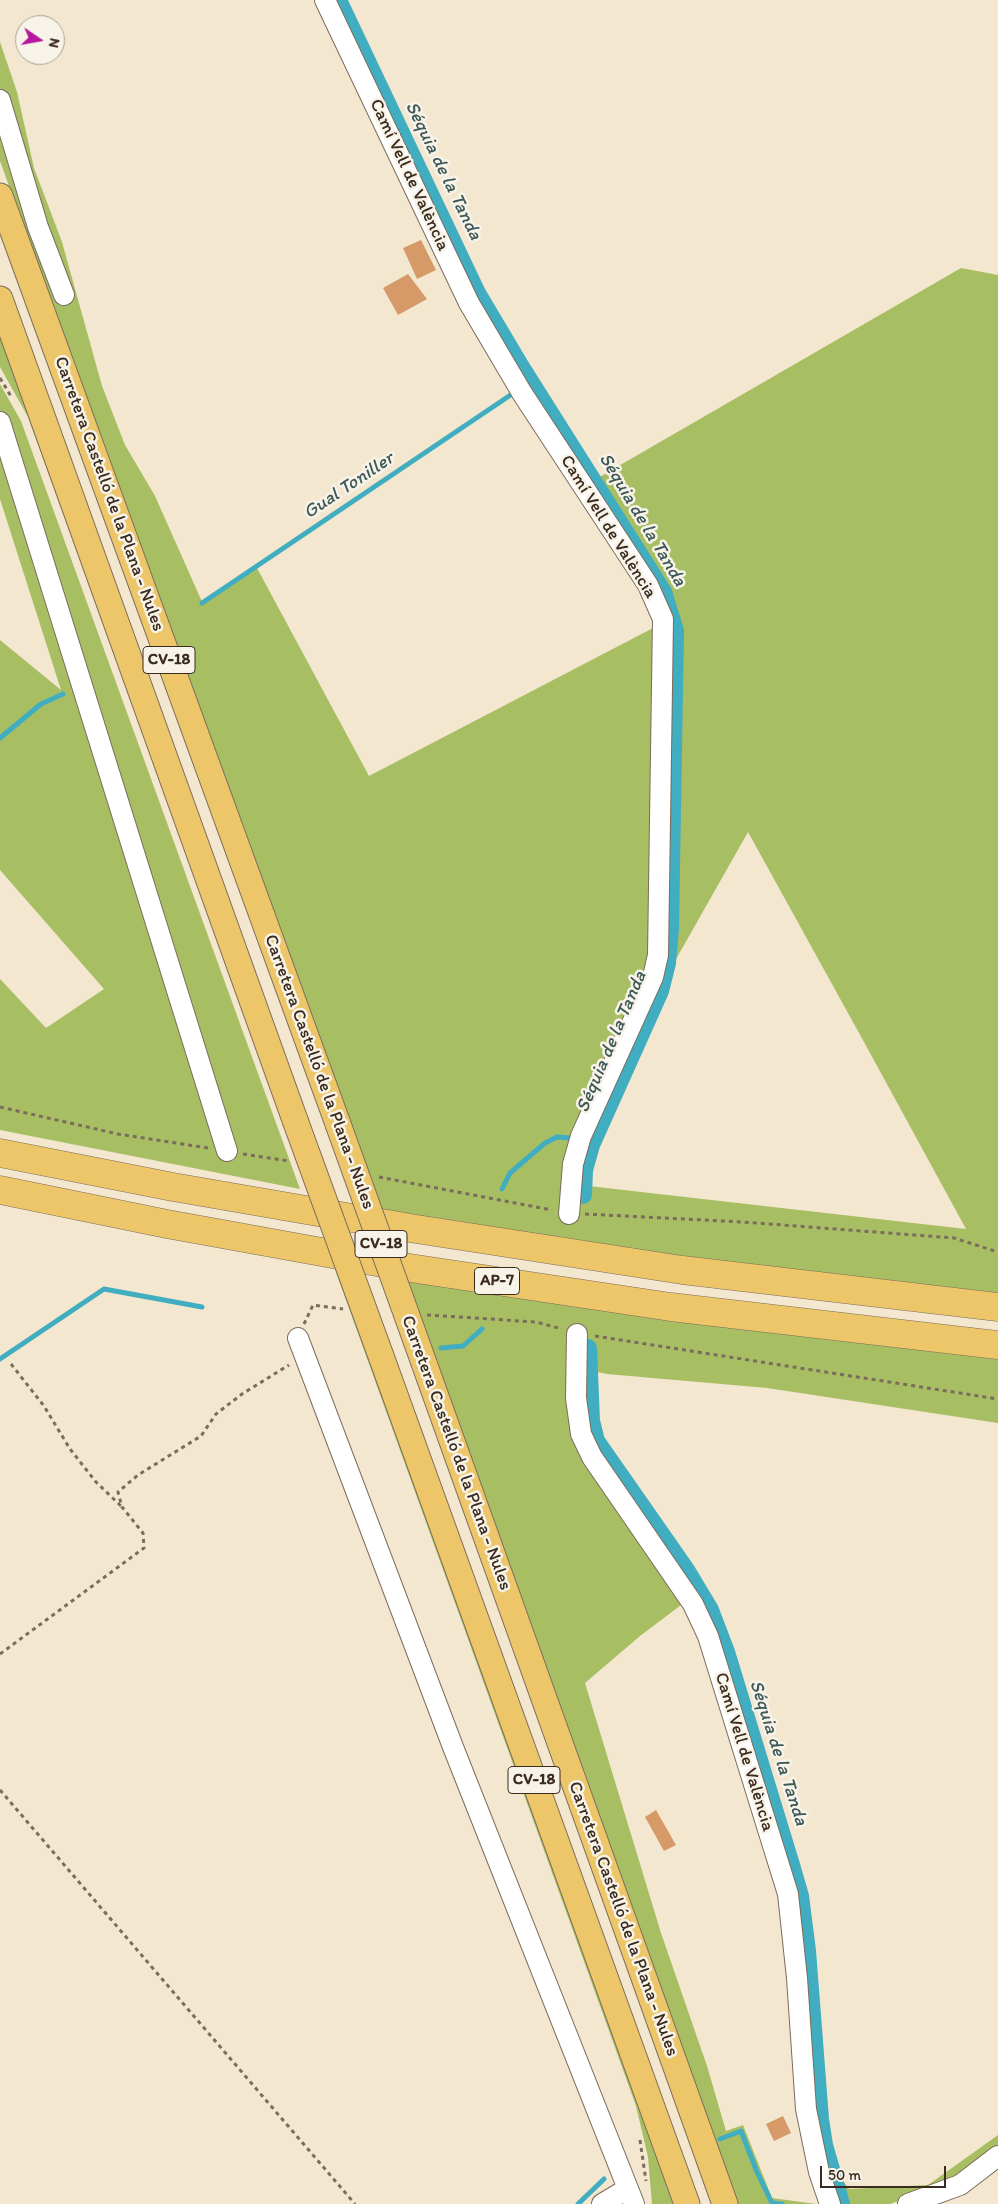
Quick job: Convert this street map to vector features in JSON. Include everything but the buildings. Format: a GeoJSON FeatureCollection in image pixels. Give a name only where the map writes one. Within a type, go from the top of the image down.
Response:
{"type":"FeatureCollection","features":[{"type":"Feature","properties":{"kind":"highway","name":"AP-7"},"geometry":{"type":"LineString","coordinates":[[0,1153],[172,1188],[682,1270],[998,1307]]}},
{"type":"Feature","properties":{"kind":"highway","name":"AP-7"},"geometry":{"type":"LineString","coordinates":[[0,1190],[167,1224],[419,1270],[671,1307],[998,1344]]}},
{"type":"Feature","properties":{"kind":"main road","name":"Carretera Castelló de la Plana - Nules"},"geometry":{"type":"LineString","coordinates":[[0,196],[338,1124],[725,2204]]}},
{"type":"Feature","properties":{"kind":"main road","name":"Carretera Castelló de la Plana - Nules"},"geometry":{"type":"LineString","coordinates":[[0,299],[687,2204]]}},
{"type":"Feature","properties":{"kind":"street","name":"Camí Vell de València"},"geometry":{"type":"LineString","coordinates":[[326,0],[469,303],[522,393],[648,585],[663,619],[658,955],[653,977],[581,1136],[573,1164],[569,1214]]}},
{"type":"Feature","properties":{"kind":"street"},"geometry":{"type":"LineString","coordinates":[[0,100],[38,227],[64,295]]}},
{"type":"Feature","properties":{"kind":"street"},"geometry":{"type":"LineString","coordinates":[[0,422],[227,1151]]}},
{"type":"Feature","properties":{"kind":"street","name":"Camí Vell de València"},"geometry":{"type":"LineString","coordinates":[[577,1334],[576,1398],[581,1434],[592,1457],[693,1604],[708,1636],[788,1894],[798,1978],[806,2109],[819,2172],[830,2204]]}},
{"type":"Feature","properties":{"kind":"street"},"geometry":{"type":"LineString","coordinates":[[301,1346],[453,1747],[630,2196],[602,2204]]}},
{"type":"Feature","properties":{"kind":"street"},"geometry":{"type":"LineString","coordinates":[[908,2204],[960,2185],[998,2156]]}},
{"type":"Feature","properties":{"kind":"path"},"geometry":{"type":"LineString","coordinates":[[0,1107],[118,1134],[293,1162]]}},
{"type":"Feature","properties":{"kind":"path"},"geometry":{"type":"LineString","coordinates":[[378,1177],[569,1214],[743,1222],[954,1238],[998,1252]]}},
{"type":"Feature","properties":{"kind":"path"},"geometry":{"type":"LineString","coordinates":[[577,1334],[688,1349],[998,1399]]}},
{"type":"Feature","properties":{"kind":"path"},"geometry":{"type":"LineString","coordinates":[[122,1507],[118,1492],[138,1475],[201,1436],[216,1414],[301,1346]]}},
{"type":"Feature","properties":{"kind":"path"},"geometry":{"type":"LineString","coordinates":[[0,1654],[144,1548],[143,1533],[75,1456],[44,1406],[11,1364]]}},
{"type":"Feature","properties":{"kind":"path"},"geometry":{"type":"LineString","coordinates":[[0,1790],[355,2204]]}},
{"type":"Feature","properties":{"kind":"green space"},"geometry":{"type":"Polygon","coordinates":[[[0,42],[17,92],[34,168],[62,242],[102,386],[125,445],[155,496],[203,604],[257,568],[369,776],[653,628],[663,619],[584,486],[961,268],[998,275],[998,1295],[844,1279],[380,1214],[0,161],[0,42]],[[748,832],[671,968],[654,977],[571,1184],[966,1229],[748,832]]]}},
{"type":"Feature","properties":{"kind":"green space"},"geometry":{"type":"Polygon","coordinates":[[[0,323],[308,1190],[28,417],[0,367],[0,323]]]}},
{"type":"Feature","properties":{"kind":"green space"},"geometry":{"type":"Polygon","coordinates":[[[0,384],[21,421],[300,1189],[0,1130],[0,979],[46,1028],[104,989],[0,870],[0,640],[61,690],[0,499],[0,384]]]}},
{"type":"Feature","properties":{"kind":"green space"},"geometry":{"type":"Polygon","coordinates":[[[333,1264],[339,1265],[677,2204],[652,2204],[648,2157],[636,2106],[333,1264]]]}},
{"type":"Feature","properties":{"kind":"green space"},"geometry":{"type":"Polygon","coordinates":[[[402,1274],[998,1356],[998,1423],[767,1388],[607,1374],[577,1368],[580,1435],[689,1599],[640,1636],[585,1683],[661,1933],[707,2066],[726,2131],[743,2125],[772,2198],[816,2204],[733,2204],[402,1274]]]}},
{"type":"Feature","properties":{"kind":"green space"},"geometry":{"type":"Polygon","coordinates":[[[998,2135],[998,2156],[974,2174],[890,2204],[831,2204],[819,2172],[839,2175],[849,2189],[928,2185],[998,2135]]]}},
{"type":"Feature","properties":{"kind":"waterway","name":"Séquia de la Tanda"},"geometry":{"type":"LineString","coordinates":[[338,0],[477,293],[521,367],[663,592],[675,631],[670,928],[667,963],[660,991],[591,1145],[584,1170],[583,1195]]}},
{"type":"Feature","properties":{"kind":"waterway","name":"Gual Toniller"},"geometry":{"type":"LineString","coordinates":[[202,603],[512,394]]}},
{"type":"Feature","properties":{"kind":"waterway","name":"Gual Toniller"},"geometry":{"type":"LineString","coordinates":[[0,738],[41,704],[63,694]]}},
{"type":"Feature","properties":{"kind":"waterway"},"geometry":{"type":"LineString","coordinates":[[502,1189],[510,1173],[545,1143],[557,1137],[570,1138]]}},
{"type":"Feature","properties":{"kind":"waterway"},"geometry":{"type":"LineString","coordinates":[[0,1359],[104,1289],[202,1307]]}},
{"type":"Feature","properties":{"kind":"waterway"},"geometry":{"type":"LineString","coordinates":[[441,1348],[463,1346],[482,1329]]}},
{"type":"Feature","properties":{"kind":"waterway","name":"Séquia de la Tanda"},"geometry":{"type":"LineString","coordinates":[[588,1348],[591,1421],[596,1441],[686,1570],[710,1610],[726,1652],[791,1865],[800,1896],[807,1951],[820,2119],[824,2145],[841,2204]]}},
{"type":"Feature","properties":{"kind":"waterway"},"geometry":{"type":"LineString","coordinates":[[720,2139],[741,2131],[757,2172],[772,2203],[782,2204]]}},
{"type":"Feature","properties":{"kind":"waterway"},"geometry":{"type":"LineString","coordinates":[[578,2204],[604,2179]]}}]}
